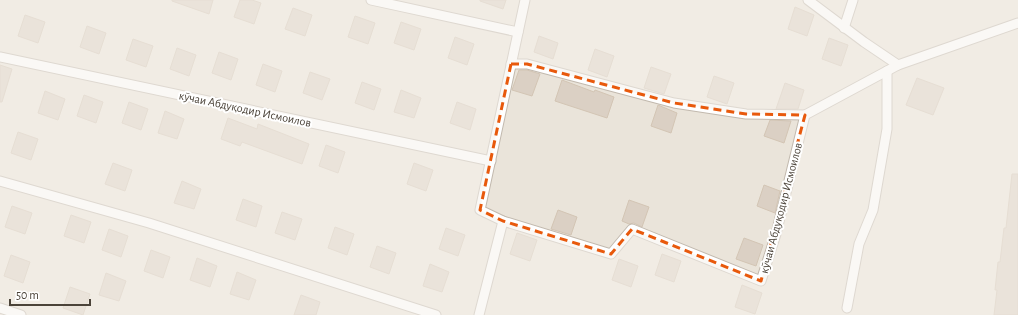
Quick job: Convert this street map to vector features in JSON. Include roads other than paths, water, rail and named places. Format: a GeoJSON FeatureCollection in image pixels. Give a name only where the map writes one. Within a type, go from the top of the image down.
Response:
{"type":"FeatureCollection","features":[{"type":"Feature","properties":{"kind":"street"},"geometry":{"type":"LineString","coordinates":[[371,0],[518,32]]}},
{"type":"Feature","properties":{"kind":"street","name":"кӯчаи Абдуқодир Исмоилов"},"geometry":{"type":"LineString","coordinates":[[525,0],[480,210],[503,221],[611,254],[632,229],[761,281],[776,234],[805,115]]}},
{"type":"Feature","properties":{"kind":"street"},"geometry":{"type":"LineString","coordinates":[[808,0],[844,28],[898,65]]}},
{"type":"Feature","properties":{"kind":"street"},"geometry":{"type":"LineString","coordinates":[[844,28],[853,0]]}},
{"type":"Feature","properties":{"kind":"street"},"geometry":{"type":"LineString","coordinates":[[512,64],[527,64],[674,103],[746,114],[805,115],[898,65],[1018,23]]}},
{"type":"Feature","properties":{"kind":"street","name":"кӯчаи Абдуқодир Исмоилов"},"geometry":{"type":"LineString","coordinates":[[0,57],[491,161]]}},
{"type":"Feature","properties":{"kind":"street"},"geometry":{"type":"LineString","coordinates":[[847,308],[860,244],[873,210],[887,129],[887,71]]}},
{"type":"Feature","properties":{"kind":"street"},"geometry":{"type":"LineString","coordinates":[[0,181],[149,223],[436,315]]}},
{"type":"Feature","properties":{"kind":"street"},"geometry":{"type":"LineString","coordinates":[[479,315],[503,221]]}},
{"type":"Feature","properties":{"kind":"street"},"geometry":{"type":"LineString","coordinates":[[0,308],[21,315]]}}]}
